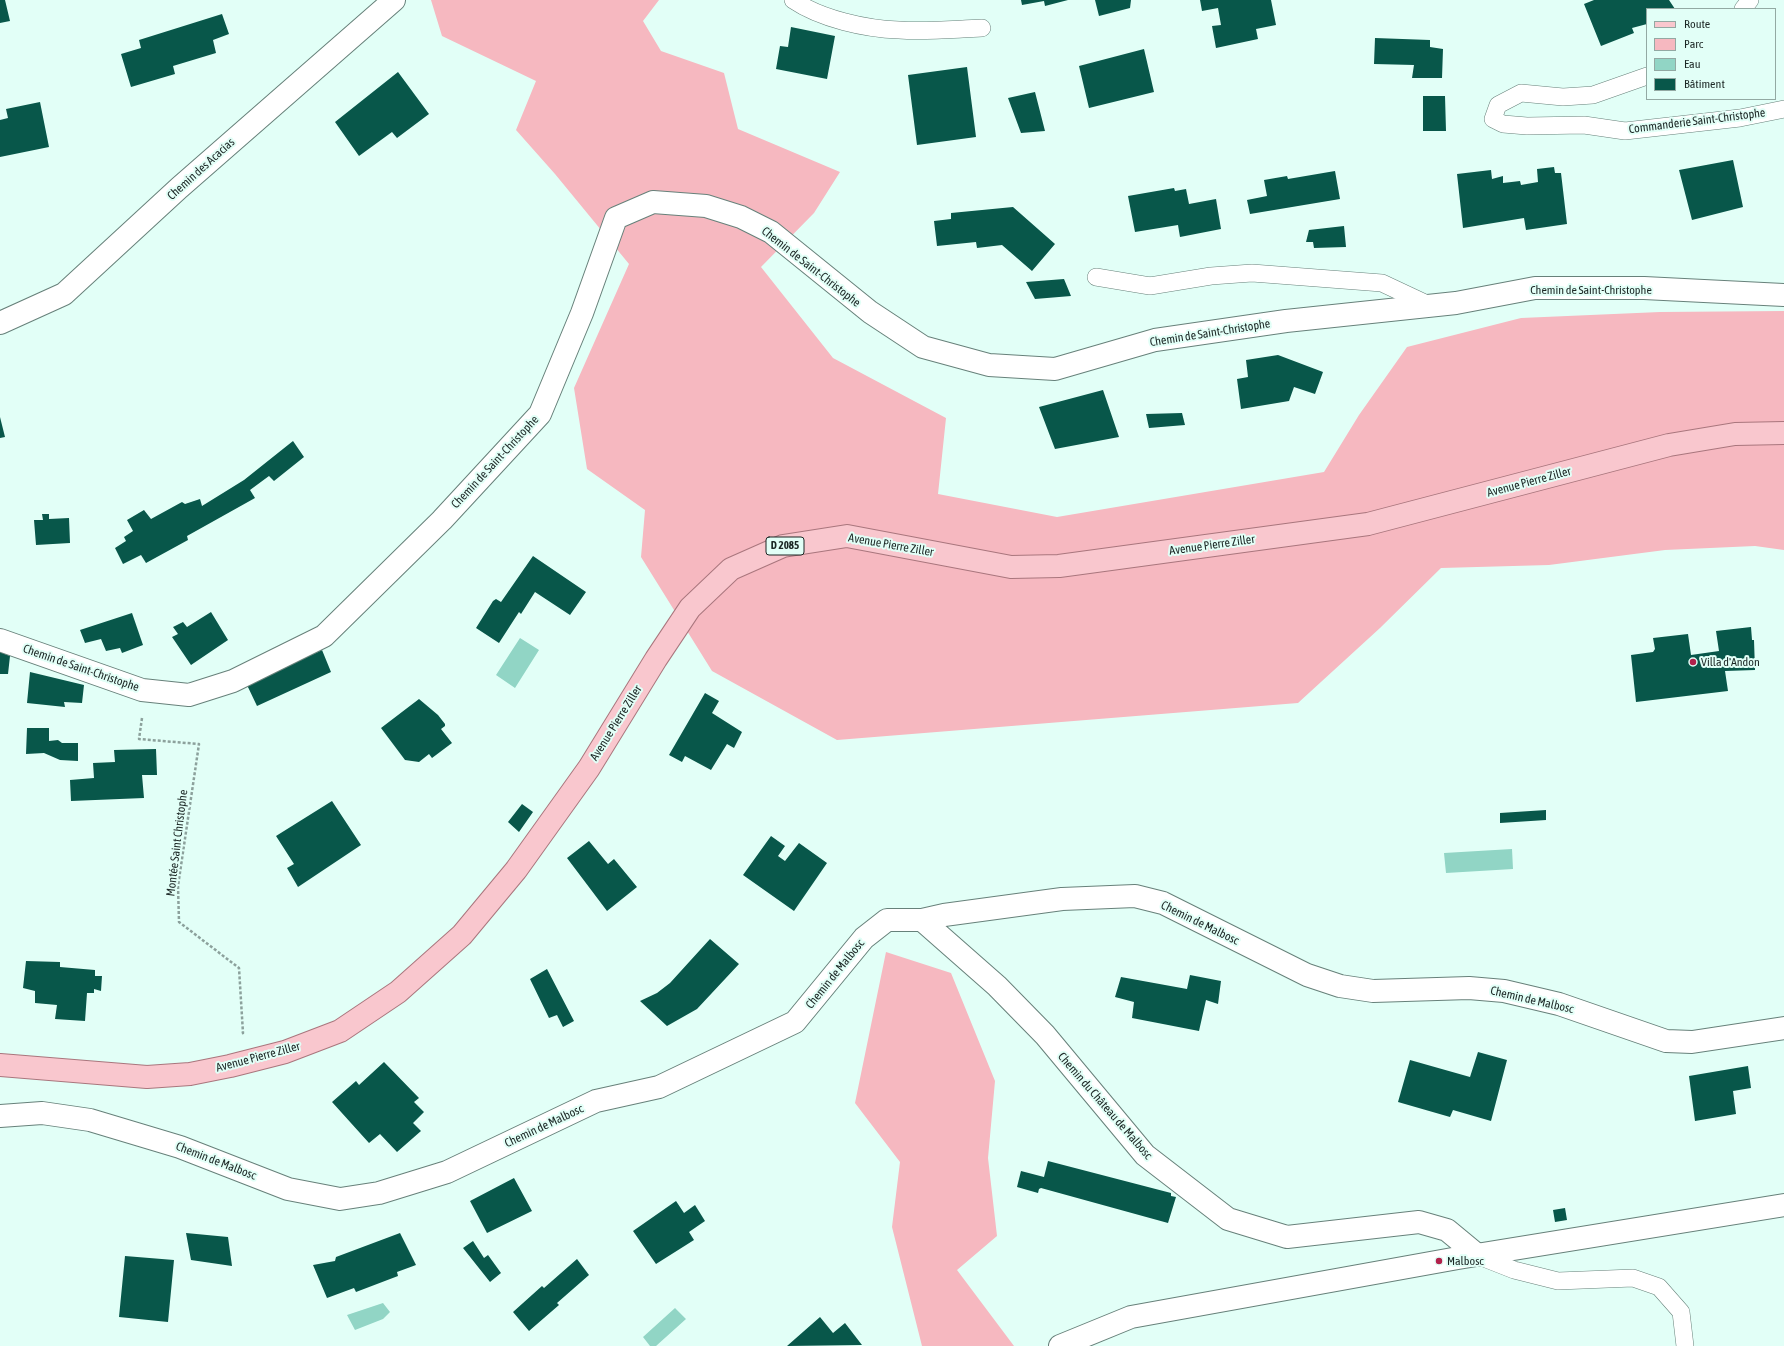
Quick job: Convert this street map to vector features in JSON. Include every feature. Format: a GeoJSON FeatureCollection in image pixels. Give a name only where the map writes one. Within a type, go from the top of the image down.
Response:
{"type":"FeatureCollection","features":[{"type":"Feature","properties":{"kind":"main road","name":"Avenue Pierre Ziller"},"geometry":{"type":"LineString","coordinates":[[0,1065],[147,1077],[190,1074],[230,1066],[285,1052],[340,1031],[392,997],[462,935],[516,870],[589,768],[656,659],[690,608],[731,569],[783,546],[847,536],[1011,567],[1060,566],[1368,524],[1669,445],[1735,434],[1784,433]]}},
{"type":"Feature","properties":{"kind":"street","name":"Chemin des Acacias"},"geometry":{"type":"LineString","coordinates":[[0,322],[64,294],[179,188],[394,0]]}},
{"type":"Feature","properties":{"kind":"street","name":"Chemin de Saint-Christophe"},"geometry":{"type":"LineString","coordinates":[[0,640],[142,690],[189,695],[233,681],[324,636],[442,520],[540,414],[582,313],[616,218],[653,202],[706,206],[741,217],[771,232],[870,312],[923,347],[989,365],[1055,370],[1155,340],[1286,321],[1456,303],[1535,288],[1644,288],[1784,295]]}},
{"type":"Feature","properties":{"kind":"street","name":"Chemin de Malbosc"},"geometry":{"type":"LineString","coordinates":[[0,1116],[42,1114],[90,1120],[180,1147],[288,1189],[340,1199],[379,1193],[447,1172],[596,1101],[659,1087],[795,1022],[864,938],[887,920],[922,920],[944,915],[1062,899],[1135,896],[1163,903],[1307,975],[1340,986],[1373,991],[1469,988],[1504,992],[1558,1004],[1666,1041],[1692,1042],[1784,1028]]}},
{"type":"Feature","properties":{"kind":"street","name":"Chemin du Château de Malbosc"},"geometry":{"type":"LineString","coordinates":[[922,920],[997,986],[1046,1035],[1145,1155],[1228,1219],[1287,1237],[1419,1222],[1447,1230],[1476,1254]]}},
{"type":"Feature","properties":{"kind":"street"},"geometry":{"type":"LineString","coordinates":[[1060,1346],[1131,1317],[1476,1254],[1784,1205]]}},
{"type":"Feature","properties":{"kind":"lane"},"geometry":{"type":"LineString","coordinates":[[794,0],[806,9],[859,25],[898,30],[982,28]]}},
{"type":"Feature","properties":{"kind":"lane"},"geometry":{"type":"LineString","coordinates":[[1744,8],[1750,0]]}},
{"type":"Feature","properties":{"kind":"lane","name":"Commanderie Saint-Christophe"},"geometry":{"type":"LineString","coordinates":[[1646,76],[1593,94],[1563,98],[1521,93],[1498,105],[1493,120],[1503,124],[1527,126],[1584,125],[1626,132],[1740,118],[1784,109]]}},
{"type":"Feature","properties":{"kind":"lane"},"geometry":{"type":"LineString","coordinates":[[1096,278],[1150,286],[1211,276],[1252,273],[1382,284],[1431,306]]}},
{"type":"Feature","properties":{"kind":"lane"},"geometry":{"type":"LineString","coordinates":[[1476,1254],[1514,1270],[1558,1281],[1633,1278],[1659,1287],[1681,1312],[1685,1346]]}},
{"type":"Feature","properties":{"kind":"path","name":"Montée Saint Christophe"},"geometry":{"type":"LineString","coordinates":[[147,690],[139,739],[199,744],[178,886],[179,922],[239,968],[243,1033],[236,1035]]}},
{"type":"Feature","properties":{"kind":"green space"},"geometry":{"type":"Polygon","coordinates":[[[431,0],[659,0],[643,21],[661,51],[724,73],[738,129],[840,172],[814,213],[761,267],[833,358],[946,418],[938,494],[1057,517],[1324,472],[1359,415],[1407,347],[1521,318],[1660,312],[1784,311],[1784,550],[1755,546],[1665,550],[1549,565],[1441,568],[1380,628],[1298,703],[837,740],[712,671],[641,557],[645,510],[587,469],[574,388],[629,264],[555,174],[516,130],[536,81],[442,36],[431,0]]]}},
{"type":"Feature","properties":{"kind":"green space"},"geometry":{"type":"Polygon","coordinates":[[[886,952],[951,973],[995,1081],[988,1158],[997,1236],[957,1270],[1014,1346],[922,1346],[892,1227],[900,1162],[855,1103],[886,952]]]}},
{"type":"Feature","properties":{"kind":"water"},"geometry":{"type":"Polygon","coordinates":[[[520,638],[539,650],[515,688],[496,675],[520,638]]]}},
{"type":"Feature","properties":{"kind":"water"},"geometry":{"type":"Polygon","coordinates":[[[1512,849],[1513,869],[1446,873],[1444,853],[1512,849]]]}},
{"type":"Feature","properties":{"kind":"water"},"geometry":{"type":"Polygon","coordinates":[[[383,1303],[390,1312],[383,1319],[355,1330],[347,1315],[383,1303]]]}},
{"type":"Feature","properties":{"kind":"water"},"geometry":{"type":"Polygon","coordinates":[[[675,1308],[686,1319],[656,1346],[650,1346],[643,1337],[675,1308]]]}},
{"type":"Feature","properties":{"kind":"building"},"geometry":{"type":"Polygon","coordinates":[[[0,0],[5,0],[10,21],[0,23],[0,0]]]}},
{"type":"Feature","properties":{"kind":"building"},"geometry":{"type":"Polygon","coordinates":[[[1021,0],[1068,0],[1045,6],[1044,1],[1022,5],[1021,0]]]}},
{"type":"Feature","properties":{"kind":"building"},"geometry":{"type":"Polygon","coordinates":[[[1095,0],[1131,0],[1130,8],[1099,16],[1095,0]]]}},
{"type":"Feature","properties":{"kind":"building"},"geometry":{"type":"Polygon","coordinates":[[[1200,0],[1271,0],[1276,25],[1256,29],[1258,39],[1216,48],[1212,26],[1221,25],[1218,8],[1202,11],[1200,0]]]}},
{"type":"Feature","properties":{"kind":"building"},"geometry":{"type":"Polygon","coordinates":[[[1594,0],[1669,0],[1674,8],[1646,8],[1646,24],[1632,28],[1634,33],[1601,46],[1584,4],[1594,0]]]}},
{"type":"Feature","properties":{"kind":"building"},"geometry":{"type":"Polygon","coordinates":[[[222,14],[229,34],[213,40],[216,53],[173,66],[175,74],[131,87],[121,54],[141,48],[139,40],[222,14]]]}},
{"type":"Feature","properties":{"kind":"building"},"geometry":{"type":"Polygon","coordinates":[[[791,27],[835,36],[827,79],[776,69],[780,46],[788,47],[791,27]]]}},
{"type":"Feature","properties":{"kind":"building"},"geometry":{"type":"Polygon","coordinates":[[[1375,38],[1430,40],[1430,47],[1443,49],[1442,78],[1412,78],[1414,65],[1374,64],[1375,38]]]}},
{"type":"Feature","properties":{"kind":"building"},"geometry":{"type":"Polygon","coordinates":[[[1144,49],[1154,92],[1089,108],[1079,66],[1144,49]]]}},
{"type":"Feature","properties":{"kind":"building"},"geometry":{"type":"Polygon","coordinates":[[[967,67],[976,137],[917,145],[908,75],[967,67]]]}},
{"type":"Feature","properties":{"kind":"building"},"geometry":{"type":"Polygon","coordinates":[[[398,72],[429,114],[397,138],[392,132],[359,156],[335,122],[398,72]]]}},
{"type":"Feature","properties":{"kind":"building"},"geometry":{"type":"Polygon","coordinates":[[[1035,92],[1045,131],[1021,133],[1008,98],[1035,92]]]}},
{"type":"Feature","properties":{"kind":"building"},"geometry":{"type":"Polygon","coordinates":[[[1423,96],[1445,96],[1446,131],[1423,131],[1423,96]]]}},
{"type":"Feature","properties":{"kind":"building"},"geometry":{"type":"Polygon","coordinates":[[[40,102],[49,147],[0,157],[0,120],[8,118],[6,109],[40,102]]]}},
{"type":"Feature","properties":{"kind":"building"},"geometry":{"type":"Polygon","coordinates":[[[1733,160],[1743,207],[1692,220],[1679,170],[1733,160]]]}},
{"type":"Feature","properties":{"kind":"building"},"geometry":{"type":"Polygon","coordinates":[[[1554,167],[1555,173],[1561,173],[1567,224],[1526,230],[1524,218],[1463,228],[1457,174],[1491,170],[1492,179],[1503,176],[1503,183],[1520,181],[1521,185],[1538,182],[1537,169],[1554,167]]]}},
{"type":"Feature","properties":{"kind":"building"},"geometry":{"type":"Polygon","coordinates":[[[1335,171],[1340,199],[1250,214],[1247,200],[1267,196],[1264,180],[1287,176],[1288,179],[1335,171]]]}},
{"type":"Feature","properties":{"kind":"building"},"geometry":{"type":"Polygon","coordinates":[[[1174,188],[1175,191],[1186,189],[1189,204],[1216,199],[1221,229],[1180,237],[1178,225],[1135,232],[1128,196],[1174,188]]]}},
{"type":"Feature","properties":{"kind":"building"},"geometry":{"type":"Polygon","coordinates":[[[1013,207],[1055,244],[1032,271],[1002,245],[977,248],[976,242],[937,246],[934,221],[951,219],[951,213],[1013,207]]]}},
{"type":"Feature","properties":{"kind":"building"},"geometry":{"type":"Polygon","coordinates":[[[1344,226],[1346,247],[1314,248],[1313,242],[1306,242],[1309,230],[1344,226]]]}},
{"type":"Feature","properties":{"kind":"building"},"geometry":{"type":"Polygon","coordinates":[[[1064,279],[1071,296],[1035,299],[1026,282],[1064,279]]]}},
{"type":"Feature","properties":{"kind":"building"},"geometry":{"type":"Polygon","coordinates":[[[1278,355],[1323,372],[1315,394],[1294,387],[1289,401],[1241,409],[1237,379],[1248,377],[1246,360],[1278,355]]]}},
{"type":"Feature","properties":{"kind":"building"},"geometry":{"type":"Polygon","coordinates":[[[1103,390],[1119,437],[1055,449],[1039,407],[1103,390]]]}},
{"type":"Feature","properties":{"kind":"building"},"geometry":{"type":"Polygon","coordinates":[[[1182,413],[1185,425],[1149,428],[1146,414],[1182,413]]]}},
{"type":"Feature","properties":{"kind":"building"},"geometry":{"type":"Polygon","coordinates":[[[0,417],[5,437],[0,438],[0,417]]]}},
{"type":"Feature","properties":{"kind":"building"},"geometry":{"type":"Polygon","coordinates":[[[293,441],[304,457],[274,481],[269,476],[250,490],[255,498],[187,536],[188,540],[146,563],[141,555],[123,564],[115,548],[126,541],[124,537],[133,531],[127,520],[144,510],[151,519],[182,502],[185,504],[200,499],[202,506],[244,480],[293,441]]]}},
{"type":"Feature","properties":{"kind":"building"},"geometry":{"type":"Polygon","coordinates":[[[42,514],[49,514],[49,519],[69,518],[70,543],[36,545],[34,520],[43,520],[42,514]]]}},
{"type":"Feature","properties":{"kind":"building"},"geometry":{"type":"Polygon","coordinates":[[[533,556],[586,592],[570,615],[535,592],[521,614],[519,612],[499,643],[476,628],[493,601],[496,599],[501,602],[533,556]]]}},
{"type":"Feature","properties":{"kind":"building"},"geometry":{"type":"Polygon","coordinates":[[[211,612],[228,640],[191,665],[172,637],[178,634],[173,627],[183,622],[187,627],[211,612]]]}},
{"type":"Feature","properties":{"kind":"building"},"geometry":{"type":"Polygon","coordinates":[[[132,613],[143,645],[122,653],[120,648],[106,651],[101,639],[85,643],[80,630],[132,613]]]}},
{"type":"Feature","properties":{"kind":"building","name":"Villa d'Andon"},"geometry":{"type":"Polygon","coordinates":[[[1751,627],[1752,640],[1754,640],[1755,670],[1725,671],[1728,691],[1636,702],[1631,655],[1653,652],[1655,649],[1653,638],[1688,634],[1691,655],[1719,651],[1716,631],[1751,627]]]}},
{"type":"Feature","properties":{"kind":"building"},"geometry":{"type":"Polygon","coordinates":[[[322,650],[331,672],[257,706],[247,685],[322,650]]]}},
{"type":"Feature","properties":{"kind":"building"},"geometry":{"type":"Polygon","coordinates":[[[0,652],[10,656],[8,674],[0,674],[0,652]]]}},
{"type":"Feature","properties":{"kind":"building"},"geometry":{"type":"Polygon","coordinates":[[[30,672],[84,685],[82,703],[64,702],[65,707],[27,703],[30,672]]]}},
{"type":"Feature","properties":{"kind":"building"},"geometry":{"type":"Polygon","coordinates":[[[705,693],[719,701],[712,713],[742,732],[734,748],[727,744],[711,770],[685,756],[682,762],[669,755],[705,693]]]}},
{"type":"Feature","properties":{"kind":"building"},"geometry":{"type":"Polygon","coordinates":[[[419,699],[438,715],[445,724],[445,726],[441,729],[452,743],[432,758],[429,754],[419,762],[405,760],[381,728],[419,699]]]}},
{"type":"Feature","properties":{"kind":"building"},"geometry":{"type":"Polygon","coordinates":[[[27,728],[49,728],[49,741],[58,740],[62,743],[78,743],[78,761],[60,760],[44,753],[26,754],[27,728]]]}},
{"type":"Feature","properties":{"kind":"building"},"geometry":{"type":"Polygon","coordinates":[[[156,749],[157,775],[142,775],[144,798],[71,801],[70,780],[94,778],[93,763],[115,762],[114,750],[156,749]]]}},
{"type":"Feature","properties":{"kind":"building"},"geometry":{"type":"Polygon","coordinates":[[[332,801],[361,845],[298,887],[287,868],[294,864],[276,836],[332,801]]]}},
{"type":"Feature","properties":{"kind":"building"},"geometry":{"type":"Polygon","coordinates":[[[522,804],[533,812],[519,832],[508,822],[522,804]]]}},
{"type":"Feature","properties":{"kind":"building"},"geometry":{"type":"Polygon","coordinates":[[[1546,810],[1546,820],[1500,823],[1500,813],[1546,810]]]}},
{"type":"Feature","properties":{"kind":"building"},"geometry":{"type":"Polygon","coordinates":[[[771,836],[785,846],[778,856],[785,861],[799,843],[827,863],[794,911],[743,875],[771,836]]]}},
{"type":"Feature","properties":{"kind":"building"},"geometry":{"type":"Polygon","coordinates":[[[589,841],[608,864],[614,859],[637,887],[607,911],[567,858],[589,841]]]}},
{"type":"Feature","properties":{"kind":"building"},"geometry":{"type":"Polygon","coordinates":[[[710,939],[739,964],[697,1009],[667,1026],[640,1001],[657,993],[670,983],[710,939]]]}},
{"type":"Feature","properties":{"kind":"building"},"geometry":{"type":"Polygon","coordinates":[[[26,961],[60,962],[60,967],[95,970],[95,976],[102,976],[101,991],[94,989],[94,993],[87,993],[85,1021],[55,1019],[57,1005],[35,1003],[35,991],[23,988],[26,961]]]}},
{"type":"Feature","properties":{"kind":"building"},"geometry":{"type":"Polygon","coordinates":[[[547,969],[574,1021],[563,1027],[557,1015],[549,1018],[530,979],[547,969]]]}},
{"type":"Feature","properties":{"kind":"building"},"geometry":{"type":"Polygon","coordinates":[[[1190,975],[1221,981],[1218,1004],[1206,1000],[1199,1031],[1132,1018],[1134,1002],[1115,997],[1121,977],[1187,989],[1190,975]]]}},
{"type":"Feature","properties":{"kind":"building"},"geometry":{"type":"Polygon","coordinates":[[[1478,1052],[1507,1060],[1491,1121],[1453,1110],[1450,1117],[1398,1102],[1410,1060],[1470,1077],[1478,1052]]]}},
{"type":"Feature","properties":{"kind":"building"},"geometry":{"type":"Polygon","coordinates":[[[384,1062],[419,1098],[414,1102],[424,1112],[413,1123],[421,1131],[397,1152],[380,1134],[369,1143],[332,1102],[356,1081],[359,1085],[384,1062]]]}},
{"type":"Feature","properties":{"kind":"building"},"geometry":{"type":"Polygon","coordinates":[[[1748,1066],[1751,1088],[1733,1091],[1736,1114],[1695,1121],[1689,1076],[1748,1066]]]}},
{"type":"Feature","properties":{"kind":"building"},"geometry":{"type":"Polygon","coordinates":[[[1048,1161],[1171,1193],[1171,1196],[1176,1197],[1168,1223],[1041,1188],[1039,1189],[1038,1193],[1017,1187],[1021,1171],[1044,1177],[1048,1161]]]}},
{"type":"Feature","properties":{"kind":"building"},"geometry":{"type":"Polygon","coordinates":[[[514,1178],[532,1211],[487,1233],[470,1201],[514,1178]]]}},
{"type":"Feature","properties":{"kind":"building"},"geometry":{"type":"Polygon","coordinates":[[[676,1201],[684,1213],[695,1205],[705,1221],[689,1232],[694,1240],[656,1264],[633,1231],[676,1201]]]}},
{"type":"Feature","properties":{"kind":"building"},"geometry":{"type":"Polygon","coordinates":[[[1565,1208],[1567,1220],[1555,1222],[1553,1210],[1565,1208]]]}},
{"type":"Feature","properties":{"kind":"building"},"geometry":{"type":"Polygon","coordinates":[[[186,1233],[228,1237],[232,1266],[191,1260],[186,1233]]]}},
{"type":"Feature","properties":{"kind":"building"},"geometry":{"type":"Polygon","coordinates":[[[400,1233],[416,1265],[397,1272],[398,1276],[356,1292],[354,1288],[327,1298],[313,1265],[335,1261],[336,1257],[400,1233]]]}},
{"type":"Feature","properties":{"kind":"building"},"geometry":{"type":"Polygon","coordinates":[[[473,1241],[484,1258],[488,1255],[501,1273],[490,1282],[463,1248],[473,1241]]]}},
{"type":"Feature","properties":{"kind":"building"},"geometry":{"type":"Polygon","coordinates":[[[125,1256],[174,1260],[168,1322],[119,1317],[125,1256]]]}},
{"type":"Feature","properties":{"kind":"building"},"geometry":{"type":"Polygon","coordinates":[[[577,1259],[589,1275],[557,1303],[559,1305],[529,1331],[513,1312],[542,1286],[544,1288],[577,1259]]]}},
{"type":"Feature","properties":{"kind":"building"},"geometry":{"type":"Polygon","coordinates":[[[820,1317],[833,1333],[845,1323],[862,1345],[787,1346],[820,1317]]]}},
{"type":"Feature","properties":{"kind":"place","name":"Villa d'Andon"},"geometry":{"type":"Point","coordinates":[1693,662]}},
{"type":"Feature","properties":{"kind":"place","name":"Malbosc"},"geometry":{"type":"Point","coordinates":[1439,1261]}}]}
